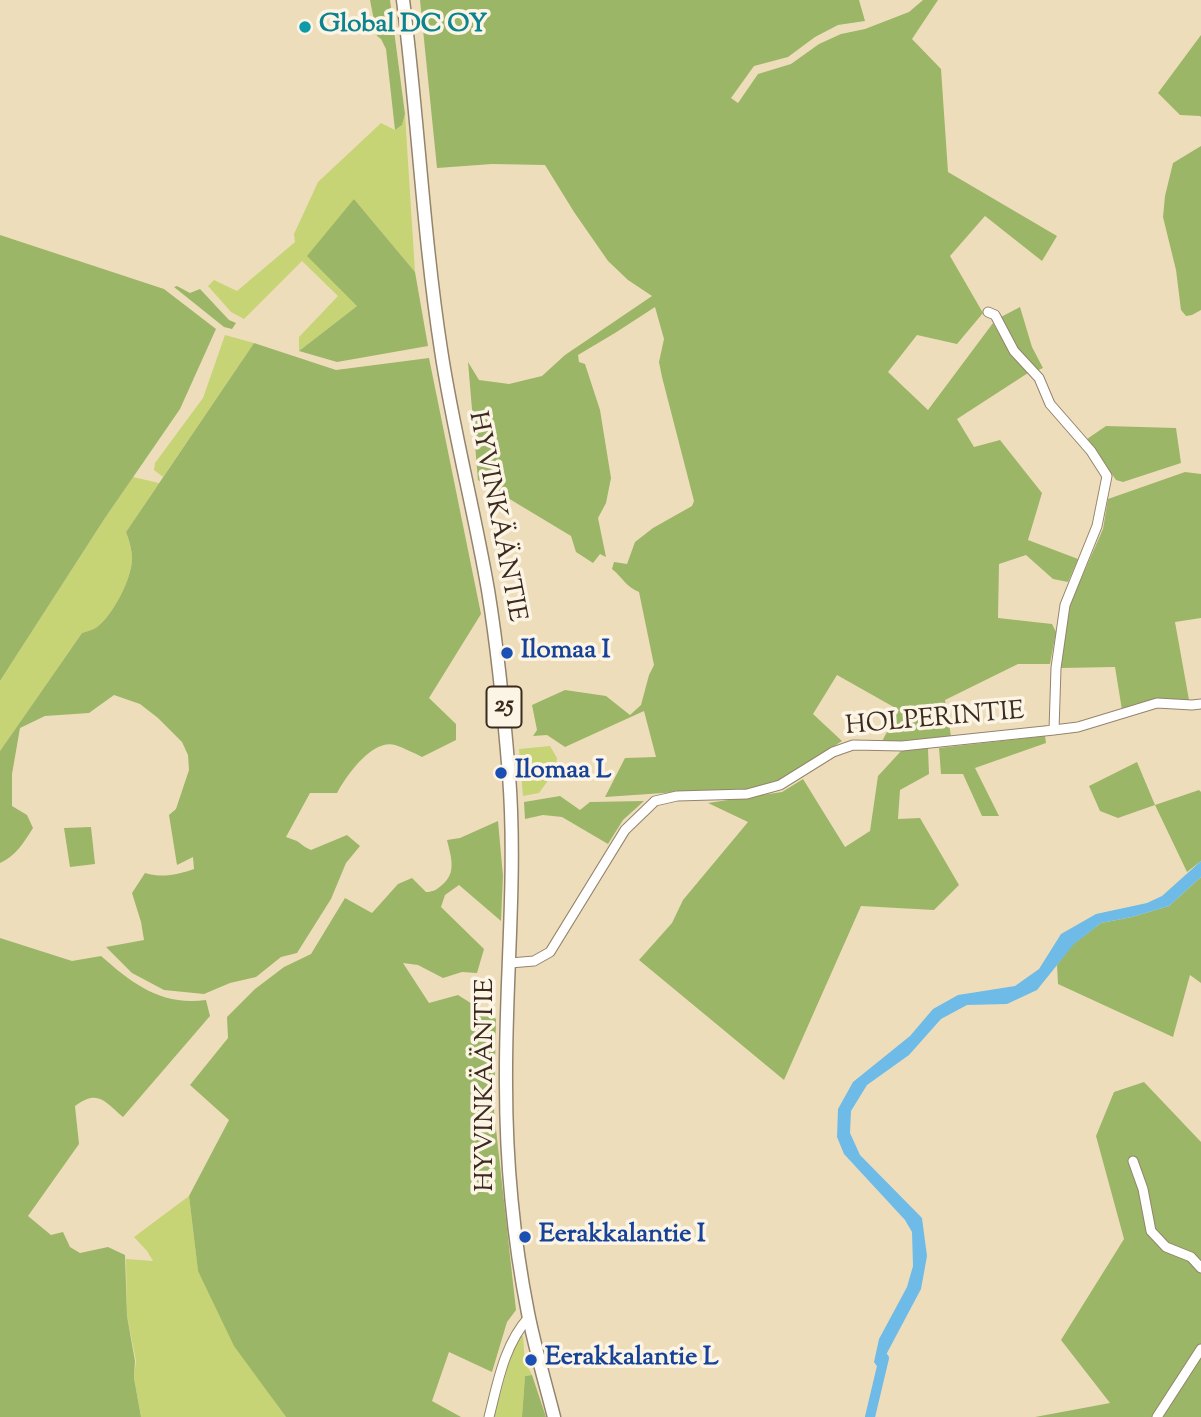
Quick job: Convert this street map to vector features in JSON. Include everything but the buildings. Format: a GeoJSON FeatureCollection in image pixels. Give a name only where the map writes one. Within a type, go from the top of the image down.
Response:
{"type":"FeatureCollection","features":[{"type":"Feature","properties":{"kind":"highway","name":"HYVINKÄÄNTIE"},"geometry":{"type":"LineString","coordinates":[[403,0],[427,242],[441,349],[488,590],[506,729],[511,818],[506,1059],[508,1154],[515,1236],[529,1317],[554,1417]]}},
{"type":"Feature","properties":{"kind":"street"},"geometry":{"type":"LineString","coordinates":[[988,312],[995,315],[1014,351],[1039,379],[1050,404],[1091,451],[1107,476],[1097,526],[1065,605],[1056,668],[1054,730]]}},
{"type":"Feature","properties":{"kind":"street","name":"HOLPERINTIE"},"geometry":{"type":"LineString","coordinates":[[510,963],[534,961],[550,951],[625,830],[655,801],[677,796],[747,793],[780,785],[833,752],[853,745],[902,746],[1054,730],[1078,727],[1157,703],[1201,704]]}},
{"type":"Feature","properties":{"kind":"street"},"geometry":{"type":"LineString","coordinates":[[1133,1161],[1143,1189],[1150,1231],[1166,1247],[1191,1257],[1201,1268]]}},
{"type":"Feature","properties":{"kind":"street"},"geometry":{"type":"LineString","coordinates":[[489,1417],[506,1352],[519,1328],[529,1317]]}},
{"type":"Feature","properties":{"kind":"street"},"geometry":{"type":"LineString","coordinates":[[1157,1417],[1201,1349]]}},
{"type":"Feature","properties":{"kind":"green space"},"geometry":{"type":"Polygon","coordinates":[[[370,0],[390,0],[405,114],[402,125],[395,130],[386,49],[377,36],[370,0]]]}},
{"type":"Feature","properties":{"kind":"green space"},"geometry":{"type":"Polygon","coordinates":[[[420,0],[859,0],[865,21],[838,25],[815,37],[788,57],[754,66],[731,98],[738,103],[758,74],[791,64],[819,44],[841,34],[865,29],[909,12],[923,0],[938,0],[912,39],[941,69],[948,172],[1057,236],[1042,261],[985,216],[950,256],[983,313],[957,344],[917,335],[888,372],[928,410],[993,323],[1010,353],[1028,373],[957,419],[974,447],[1000,440],[1042,493],[1028,540],[1078,559],[1068,582],[1053,579],[1026,555],[999,564],[998,618],[1052,624],[1056,632],[1050,664],[1018,664],[945,700],[951,736],[881,743],[899,710],[837,675],[813,714],[842,741],[779,782],[747,791],[605,797],[625,758],[656,757],[644,711],[565,747],[547,735],[533,736],[537,730],[532,705],[565,690],[606,696],[630,715],[641,705],[654,665],[639,592],[627,585],[612,569],[614,562],[627,564],[635,542],[653,528],[692,506],[694,501],[662,377],[659,362],[664,339],[655,307],[578,355],[579,362],[585,364],[600,410],[611,478],[606,503],[598,518],[606,557],[600,554],[593,563],[576,552],[571,536],[478,480],[468,362],[479,380],[509,384],[542,376],[565,355],[652,296],[628,280],[608,261],[545,165],[492,164],[437,168],[420,0]]]}},
{"type":"Feature","properties":{"kind":"green space"},"geometry":{"type":"Polygon","coordinates":[[[1201,35],[1201,117],[1180,115],[1158,93],[1201,35]]]}},
{"type":"Feature","properties":{"kind":"green space"},"geometry":{"type":"Polygon","coordinates":[[[405,114],[415,272],[354,199],[357,306],[299,351],[299,337],[338,296],[302,261],[244,319],[231,312],[208,286],[214,280],[237,291],[295,242],[294,234],[318,182],[381,123],[395,130],[402,125],[405,114]]]}},
{"type":"Feature","properties":{"kind":"green space"},"geometry":{"type":"Polygon","coordinates":[[[1201,146],[1201,310],[1186,316],[1181,310],[1176,270],[1163,217],[1173,163],[1201,146]]]}},
{"type":"Feature","properties":{"kind":"green space"},"geometry":{"type":"Polygon","coordinates":[[[354,199],[415,272],[428,346],[337,362],[299,351],[357,306],[307,256],[354,199]]]}},
{"type":"Feature","properties":{"kind":"green space"},"geometry":{"type":"Polygon","coordinates":[[[0,235],[164,289],[216,329],[180,409],[105,518],[0,681],[0,235]]]}},
{"type":"Feature","properties":{"kind":"green space"},"geometry":{"type":"Polygon","coordinates":[[[174,287],[190,293],[200,289],[229,320],[236,323],[232,329],[224,327],[174,287]]]}},
{"type":"Feature","properties":{"kind":"green space"},"geometry":{"type":"Polygon","coordinates":[[[1020,307],[1032,347],[1043,368],[1036,371],[1016,349],[1001,317],[1020,307]]]}},
{"type":"Feature","properties":{"kind":"green space"},"geometry":{"type":"Polygon","coordinates":[[[225,335],[254,343],[163,477],[154,470],[155,463],[203,398],[225,335]]]}},
{"type":"Feature","properties":{"kind":"green space"},"geometry":{"type":"Polygon","coordinates":[[[254,343],[336,370],[429,358],[481,614],[429,698],[456,724],[456,740],[422,757],[395,745],[378,747],[361,760],[337,793],[310,793],[286,837],[311,850],[347,835],[360,846],[346,863],[331,899],[297,953],[281,957],[256,977],[230,983],[204,994],[164,990],[132,973],[106,947],[144,940],[132,893],[145,873],[170,875],[194,869],[193,857],[177,865],[169,815],[176,809],[189,770],[188,755],[182,742],[140,704],[114,695],[89,713],[45,716],[20,728],[12,774],[12,806],[27,815],[33,828],[15,853],[0,863],[0,751],[82,633],[97,627],[115,605],[131,567],[131,552],[126,532],[254,343]]]}},
{"type":"Feature","properties":{"kind":"green space"},"geometry":{"type":"Polygon","coordinates":[[[1106,426],[1176,428],[1181,463],[1123,482],[1116,480],[1087,439],[1106,426]]]}},
{"type":"Feature","properties":{"kind":"green space"},"geometry":{"type":"Polygon","coordinates":[[[1185,472],[1201,474],[1201,618],[1175,622],[1189,700],[1157,698],[1122,710],[1115,667],[1060,668],[1070,604],[1103,529],[1108,499],[1185,472]]]}},
{"type":"Feature","properties":{"kind":"green space"},"geometry":{"type":"Polygon","coordinates":[[[133,477],[159,483],[126,532],[132,559],[129,576],[120,596],[103,621],[95,628],[82,633],[0,751],[0,681],[133,477]]]}},
{"type":"Feature","properties":{"kind":"green space"},"geometry":{"type":"Polygon","coordinates":[[[1045,736],[1046,743],[975,768],[999,816],[982,816],[963,774],[941,774],[939,748],[1045,736]]]}},
{"type":"Feature","properties":{"kind":"green space"},"geometry":{"type":"Polygon","coordinates":[[[550,746],[557,758],[555,771],[539,793],[523,796],[519,749],[550,746]]]}},
{"type":"Feature","properties":{"kind":"green space"},"geometry":{"type":"Polygon","coordinates":[[[928,748],[929,774],[900,790],[898,819],[920,818],[959,885],[934,910],[861,906],[784,1080],[639,960],[672,923],[683,900],[748,822],[708,803],[782,792],[803,779],[845,847],[870,831],[878,776],[902,750],[928,748]]]}},
{"type":"Feature","properties":{"kind":"green space"},"geometry":{"type":"Polygon","coordinates":[[[1137,762],[1155,805],[1118,818],[1100,811],[1089,786],[1137,762]]]}},
{"type":"Feature","properties":{"kind":"green space"},"geometry":{"type":"Polygon","coordinates":[[[1199,790],[1201,792],[1201,861],[1187,872],[1155,805],[1199,790]]]}},
{"type":"Feature","properties":{"kind":"green space"},"geometry":{"type":"Polygon","coordinates":[[[560,796],[580,810],[590,802],[644,801],[623,820],[608,844],[562,817],[543,815],[525,819],[524,802],[560,796]]]}},
{"type":"Feature","properties":{"kind":"green space"},"geometry":{"type":"Polygon","coordinates":[[[498,821],[503,876],[501,921],[459,885],[445,895],[441,907],[484,949],[477,973],[462,972],[443,978],[418,965],[403,963],[429,1003],[458,995],[496,1019],[494,1111],[516,1310],[507,1322],[492,1372],[449,1352],[432,1401],[461,1417],[286,1417],[234,1346],[198,1271],[189,1196],[229,1120],[190,1085],[228,1038],[227,1017],[255,989],[284,967],[311,954],[345,898],[372,913],[398,884],[412,878],[426,892],[440,887],[451,870],[447,840],[460,838],[498,821]]]}},
{"type":"Feature","properties":{"kind":"green space"},"geometry":{"type":"Polygon","coordinates":[[[91,827],[95,864],[70,867],[64,828],[91,827]]]}},
{"type":"Feature","properties":{"kind":"green space"},"geometry":{"type":"Polygon","coordinates":[[[1201,877],[1201,983],[1190,975],[1173,1037],[1058,984],[1057,965],[1072,945],[1101,923],[1169,906],[1201,877]]]}},
{"type":"Feature","properties":{"kind":"green space"},"geometry":{"type":"Polygon","coordinates":[[[0,938],[72,961],[101,956],[149,991],[175,1000],[206,1000],[210,1016],[123,1117],[100,1099],[90,1098],[75,1106],[79,1144],[28,1216],[51,1235],[63,1232],[70,1247],[80,1253],[108,1247],[125,1255],[127,1316],[141,1417],[0,1417],[0,938]]]}},
{"type":"Feature","properties":{"kind":"green space"},"geometry":{"type":"Polygon","coordinates":[[[1144,1082],[1201,1142],[1201,1417],[1035,1417],[1110,1403],[1061,1340],[1124,1239],[1096,1136],[1114,1092],[1144,1082]]]}},
{"type":"Feature","properties":{"kind":"green space"},"geometry":{"type":"Polygon","coordinates":[[[189,1196],[198,1271],[286,1417],[141,1417],[134,1378],[136,1361],[127,1316],[126,1259],[153,1261],[134,1237],[189,1196]]]}},
{"type":"Feature","properties":{"kind":"green space"},"geometry":{"type":"Polygon","coordinates":[[[520,1336],[523,1336],[525,1362],[532,1375],[525,1376],[522,1417],[494,1417],[512,1352],[520,1336]]]}},
{"type":"Feature","properties":{"kind":"green space"},"geometry":{"type":"Polygon","coordinates":[[[532,1375],[546,1417],[522,1417],[525,1376],[532,1375]]]}},
{"type":"Feature","properties":{"kind":"water"},"geometry":{"type":"Polygon","coordinates":[[[1201,861],[1201,877],[1169,906],[1101,923],[1074,944],[1037,990],[1007,1004],[967,1005],[941,1019],[909,1055],[867,1085],[851,1111],[850,1133],[860,1155],[922,1218],[927,1256],[921,1289],[887,1353],[881,1372],[874,1362],[879,1339],[907,1287],[913,1266],[912,1232],[905,1220],[844,1154],[837,1137],[838,1109],[853,1082],[910,1036],[933,1009],[958,995],[1015,986],[1039,969],[1061,934],[1096,914],[1147,903],[1162,896],[1201,861]]]}},
{"type":"Feature","properties":{"kind":"waterway"},"geometry":{"type":"LineString","coordinates":[[870,1417],[884,1358]]}},
{"type":"Feature","properties":{"kind":"place","name":"Global DC OY"},"geometry":{"type":"Point","coordinates":[305,27]}},
{"type":"Feature","properties":{"kind":"place","name":"Ilomaa I"},"geometry":{"type":"Point","coordinates":[507,653]}},
{"type":"Feature","properties":{"kind":"place","name":"Ilomaa L"},"geometry":{"type":"Point","coordinates":[501,773]}},
{"type":"Feature","properties":{"kind":"place","name":"Eerakkalantie I"},"geometry":{"type":"Point","coordinates":[525,1237]}},
{"type":"Feature","properties":{"kind":"place","name":"Eerakkalantie L"},"geometry":{"type":"Point","coordinates":[531,1360]}}]}
